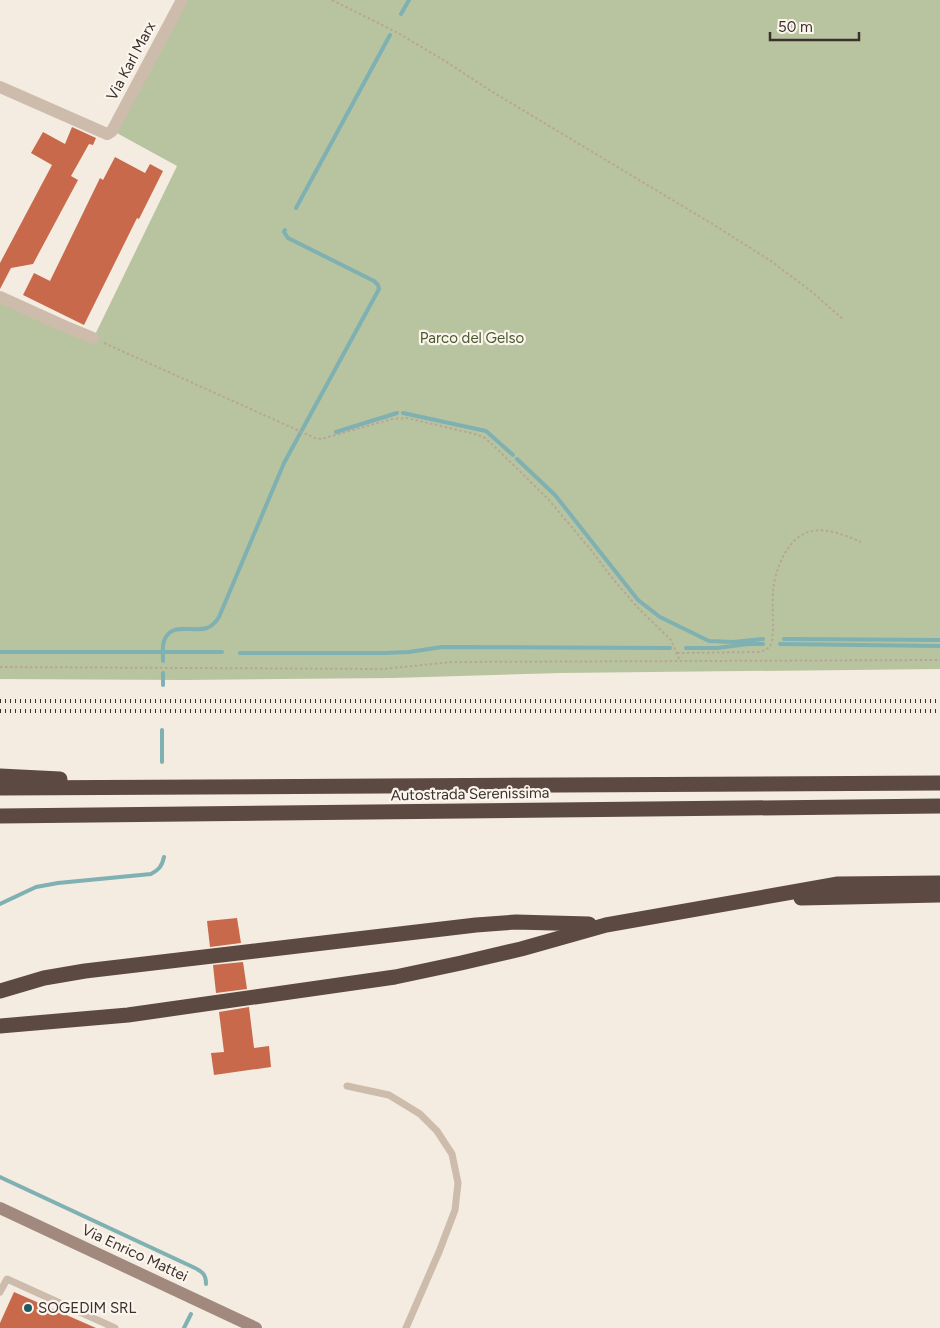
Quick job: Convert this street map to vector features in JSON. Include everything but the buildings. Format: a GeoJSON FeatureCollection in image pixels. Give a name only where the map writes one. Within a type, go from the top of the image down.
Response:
{"type":"FeatureCollection","features":[{"type":"Feature","properties":{"kind":"highway"},"geometry":{"type":"LineString","coordinates":[[0,776],[221,787]]}},
{"type":"Feature","properties":{"kind":"highway","name":"Autostrada Serenissima"},"geometry":{"type":"LineString","coordinates":[[0,788],[940,783]]}},
{"type":"Feature","properties":{"kind":"highway","name":"Autostrada Serenissima"},"geometry":{"type":"LineString","coordinates":[[0,816],[940,806]]}},
{"type":"Feature","properties":{"kind":"highway"},"geometry":{"type":"LineString","coordinates":[[0,1026],[128,1015],[395,977],[461,964],[522,949],[606,925],[838,884],[940,883]]}},
{"type":"Feature","properties":{"kind":"highway"},"geometry":{"type":"LineString","coordinates":[[748,900],[940,896]]}},
{"type":"Feature","properties":{"kind":"highway"},"geometry":{"type":"LineString","coordinates":[[0,990],[44,978],[85,971],[466,926],[516,922],[606,925]]}},
{"type":"Feature","properties":{"kind":"street","name":"Via Karl Marx"},"geometry":{"type":"LineString","coordinates":[[0,87],[106,134],[112,131],[182,0]]}},
{"type":"Feature","properties":{"kind":"street"},"geometry":{"type":"LineString","coordinates":[[0,297],[93,338]]}},
{"type":"Feature","properties":{"kind":"street","name":"Via Enrico Mattei"},"geometry":{"type":"LineString","coordinates":[[0,1208],[256,1328]]}},
{"type":"Feature","properties":{"kind":"lane"},"geometry":{"type":"LineString","coordinates":[[348,1086],[390,1095],[420,1114],[437,1132],[452,1154],[458,1183],[454,1210],[439,1252],[406,1328]]}},
{"type":"Feature","properties":{"kind":"lane"},"geometry":{"type":"LineString","coordinates":[[0,1292],[6,1279],[115,1328]]}},
{"type":"Feature","properties":{"kind":"path"},"geometry":{"type":"LineString","coordinates":[[332,0],[398,33],[722,230],[772,262],[812,292],[844,320]]}},
{"type":"Feature","properties":{"kind":"path"},"geometry":{"type":"LineString","coordinates":[[93,338],[294,430],[321,439],[400,418],[460,430],[485,438],[548,499],[639,609],[671,640],[680,661]]}},
{"type":"Feature","properties":{"kind":"path"},"geometry":{"type":"LineString","coordinates":[[677,653],[759,652],[769,648],[772,642],[773,591],[785,554],[792,542],[801,535],[813,530],[845,535],[862,542]]}},
{"type":"Feature","properties":{"kind":"path"},"geometry":{"type":"LineString","coordinates":[[0,667],[382,669],[451,662],[940,660]]}},
{"type":"Feature","properties":{"kind":"green space","name":"Parco del Gelso"},"geometry":{"type":"Polygon","coordinates":[[[184,0],[940,0],[940,669],[561,673],[392,678],[0,679],[0,303],[91,343],[177,166],[115,132],[184,0]]]}},
{"type":"Feature","properties":{"kind":"waterway"},"geometry":{"type":"LineString","coordinates":[[401,14],[409,0]]}},
{"type":"Feature","properties":{"kind":"waterway"},"geometry":{"type":"LineString","coordinates":[[296,208],[390,35]]}},
{"type":"Feature","properties":{"kind":"waterway"},"geometry":{"type":"LineString","coordinates":[[163,661],[164,641],[172,631],[177,629],[207,628],[214,624],[219,617],[284,463],[379,289],[374,281],[288,238],[284,232],[285,230]]}},
{"type":"Feature","properties":{"kind":"waterway"},"geometry":{"type":"LineString","coordinates":[[336,432],[397,413]]}},
{"type":"Feature","properties":{"kind":"waterway"},"geometry":{"type":"LineString","coordinates":[[403,413],[486,431],[513,455]]}},
{"type":"Feature","properties":{"kind":"waterway"},"geometry":{"type":"LineString","coordinates":[[517,459],[555,495],[638,600],[660,617],[709,641],[733,642],[763,639]]}},
{"type":"Feature","properties":{"kind":"waterway"},"geometry":{"type":"LineString","coordinates":[[784,639],[940,640]]}},
{"type":"Feature","properties":{"kind":"waterway"},"geometry":{"type":"LineString","coordinates":[[686,648],[717,648],[763,644]]}},
{"type":"Feature","properties":{"kind":"waterway"},"geometry":{"type":"LineString","coordinates":[[780,644],[940,646]]}},
{"type":"Feature","properties":{"kind":"waterway"},"geometry":{"type":"LineString","coordinates":[[240,653],[384,653],[409,652],[442,647],[670,648]]}},
{"type":"Feature","properties":{"kind":"waterway"},"geometry":{"type":"LineString","coordinates":[[0,652],[222,652]]}},
{"type":"Feature","properties":{"kind":"waterway"},"geometry":{"type":"LineString","coordinates":[[163,673],[163,685]]}},
{"type":"Feature","properties":{"kind":"waterway"},"geometry":{"type":"LineString","coordinates":[[162,730],[162,762]]}},
{"type":"Feature","properties":{"kind":"waterway"},"geometry":{"type":"LineString","coordinates":[[0,904],[36,887],[58,883],[151,874],[160,867],[164,857]]}},
{"type":"Feature","properties":{"kind":"waterway"},"geometry":{"type":"LineString","coordinates":[[0,1177],[195,1268],[204,1274],[206,1284]]}},
{"type":"Feature","properties":{"kind":"waterway"},"geometry":{"type":"LineString","coordinates":[[184,1328],[191,1314]]}},
{"type":"Feature","properties":{"kind":"railway"},"geometry":{"type":"LineString","coordinates":[[0,701],[940,701]]}},
{"type":"Feature","properties":{"kind":"railway"},"geometry":{"type":"LineString","coordinates":[[0,711],[940,711]]}},
{"type":"Feature","properties":{"kind":"place","name":"SOGEDIM SRL"},"geometry":{"type":"Point","coordinates":[28,1308]}}]}
